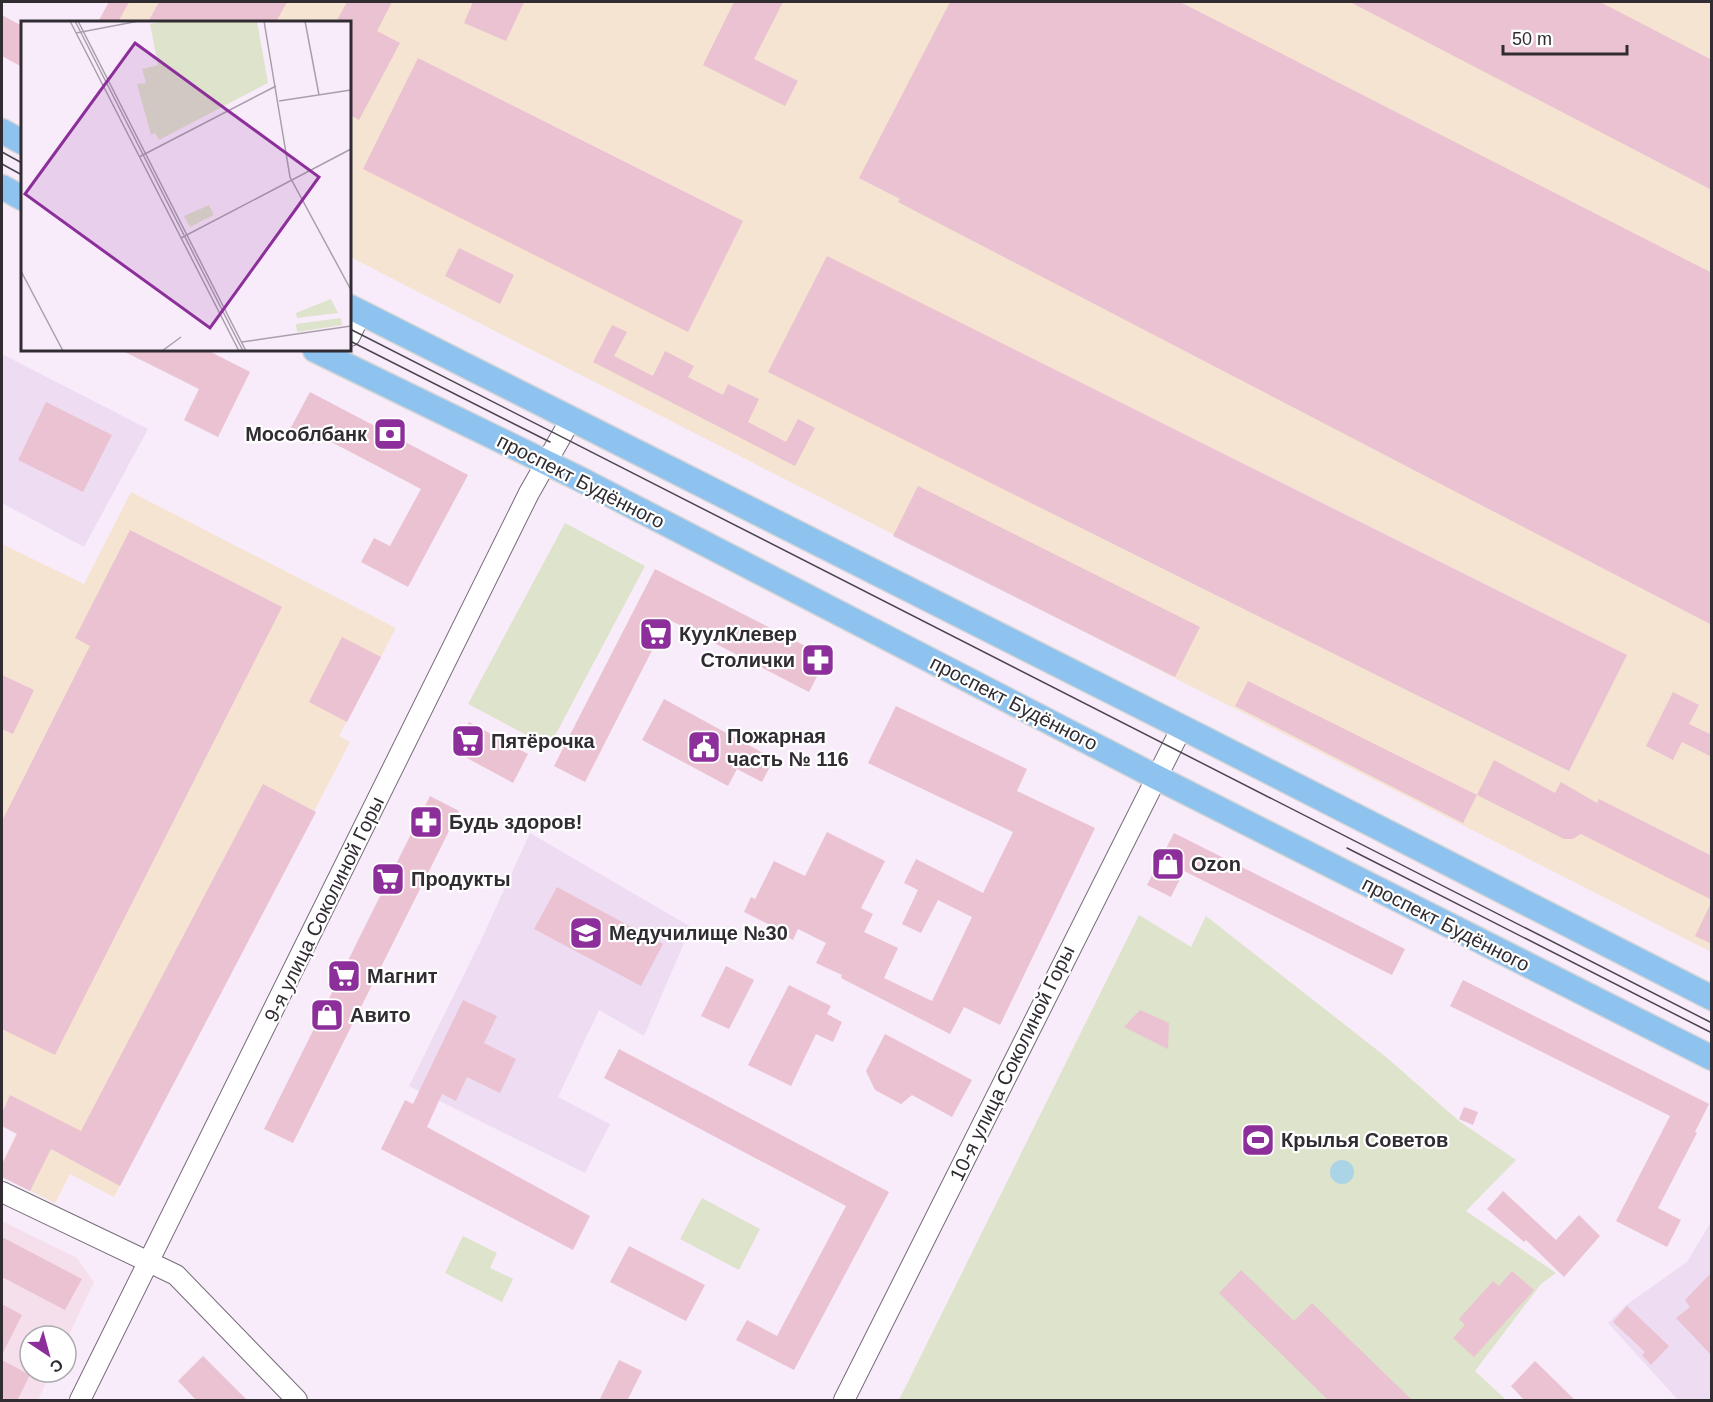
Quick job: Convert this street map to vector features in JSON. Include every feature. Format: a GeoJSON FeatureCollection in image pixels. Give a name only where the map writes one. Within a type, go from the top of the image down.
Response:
{"type":"FeatureCollection","features":[{"type":"Feature","properties":{"kind":"main road"},"geometry":{"type":"LineString","coordinates":[[2,131],[21,141]]}},
{"type":"Feature","properties":{"kind":"main road"},"geometry":{"type":"LineString","coordinates":[[2,187],[21,197]]}},
{"type":"Feature","properties":{"kind":"main road"},"geometry":{"type":"LineString","coordinates":[[356,310],[1182,727],[1712,998]]}},
{"type":"Feature","properties":{"kind":"main road","name":"проспект Будённого"},"geometry":{"type":"LineString","coordinates":[[320,351],[339,355],[1156,777],[1712,1058]]}},
{"type":"Feature","properties":{"kind":"street"},"geometry":{"type":"LineString","coordinates":[[351,332],[356,310]]}},
{"type":"Feature","properties":{"kind":"street","name":"9-я улица Соколиной Горы"},"geometry":{"type":"LineString","coordinates":[[80,1401],[530,494],[571,419]]}},
{"type":"Feature","properties":{"kind":"street","name":"10-я улица Соколиной Горы"},"geometry":{"type":"LineString","coordinates":[[844,1401],[1182,727]]}},
{"type":"Feature","properties":{"kind":"street"},"geometry":{"type":"LineString","coordinates":[[2,1192],[176,1275],[297,1401]]}},
{"type":"Feature","properties":{"kind":"shaded area"},"geometry":{"type":"Polygon","coordinates":[[[109,2],[1711,2],[1711,952],[351,258],[351,21],[99,21],[109,2]]]}},
{"type":"Feature","properties":{"kind":"shaded area"},"geometry":{"type":"Polygon","coordinates":[[[2,354],[148,429],[84,547],[2,503],[2,354]]]}},
{"type":"Feature","properties":{"kind":"shaded area"},"geometry":{"type":"Polygon","coordinates":[[[131,492],[396,628],[339,736],[350,742],[114,1197],[70,1174],[55,1203],[2,1177],[2,1164],[16,1134],[2,1126],[2,544],[84,584],[131,492]]]}},
{"type":"Feature","properties":{"kind":"shaded area"},"geometry":{"type":"Polygon","coordinates":[[[530,833],[691,927],[644,1036],[599,1010],[558,1097],[610,1124],[585,1173],[409,1086],[481,940],[530,833]]]}},
{"type":"Feature","properties":{"kind":"shaded area"},"geometry":{"type":"Polygon","coordinates":[[[2,1221],[77,1258],[94,1282],[74,1324],[18,1324],[18,1384],[45,1384],[38,1400],[2,1400],[2,1221]]]}},
{"type":"Feature","properties":{"kind":"shaded area"},"geometry":{"type":"Polygon","coordinates":[[[1711,1222],[1711,1400],[1678,1400],[1608,1323],[1626,1305],[1687,1262],[1711,1222]]]}},
{"type":"Feature","properties":{"kind":"green space"},"geometry":{"type":"Polygon","coordinates":[[[565,523],[645,566],[549,747],[468,704],[565,523]]]}},
{"type":"Feature","properties":{"kind":"green space","name":"Крылья Советов"},"geometry":{"type":"Polygon","coordinates":[[[1139,915],[1191,947],[1206,916],[1386,1057],[1459,1121],[1516,1160],[1466,1211],[1556,1273],[1541,1284],[1475,1371],[1506,1400],[899,1400],[1139,915]]]}},
{"type":"Feature","properties":{"kind":"green space"},"geometry":{"type":"Polygon","coordinates":[[[702,1198],[760,1229],[739,1270],[680,1239],[702,1198]]]}},
{"type":"Feature","properties":{"kind":"green space"},"geometry":{"type":"Polygon","coordinates":[[[463,1236],[497,1253],[490,1268],[513,1279],[502,1302],[445,1273],[463,1236]]]}},
{"type":"Feature","properties":{"kind":"water"},"geometry":{"type":"Polygon","coordinates":[[[1342,1160],[1347,1161],[1353,1167],[1353,1177],[1347,1183],[1342,1184],[1337,1183],[1331,1177],[1330,1172],[1331,1167],[1337,1161],[1342,1160]]]}},
{"type":"Feature","properties":{"kind":"building"},"geometry":{"type":"Polygon","coordinates":[[[109,2],[129,2],[119,21],[99,21],[109,2]]]}},
{"type":"Feature","properties":{"kind":"building"},"geometry":{"type":"Polygon","coordinates":[[[159,2],[287,2],[277,21],[149,21],[159,2]]]}},
{"type":"Feature","properties":{"kind":"building"},"geometry":{"type":"Polygon","coordinates":[[[347,2],[392,2],[377,31],[400,43],[359,120],[351,116],[351,21],[337,21],[347,2]]]}},
{"type":"Feature","properties":{"kind":"building"},"geometry":{"type":"Polygon","coordinates":[[[473,2],[524,2],[506,41],[464,23],[473,2]]]}},
{"type":"Feature","properties":{"kind":"building"},"geometry":{"type":"Polygon","coordinates":[[[734,2],[783,2],[754,59],[798,81],[785,106],[703,65],[734,2]]]}},
{"type":"Feature","properties":{"kind":"building"},"geometry":{"type":"Polygon","coordinates":[[[950,2],[1180,2],[1712,273],[1712,625],[898,202],[900,199],[859,178],[950,2]]]}},
{"type":"Feature","properties":{"kind":"building"},"geometry":{"type":"Polygon","coordinates":[[[1350,2],[1600,2],[1712,60],[1712,190],[1350,2]]]}},
{"type":"Feature","properties":{"kind":"building"},"geometry":{"type":"Polygon","coordinates":[[[2,15],[21,25],[21,66],[2,56],[2,15]]]}},
{"type":"Feature","properties":{"kind":"building"},"geometry":{"type":"Polygon","coordinates":[[[418,58],[743,221],[688,332],[363,169],[418,58]]]}},
{"type":"Feature","properties":{"kind":"building"},"geometry":{"type":"Polygon","coordinates":[[[459,248],[514,275],[500,304],[445,276],[459,248]]]}},
{"type":"Feature","properties":{"kind":"building"},"geometry":{"type":"Polygon","coordinates":[[[827,256],[1627,655],[1569,771],[768,372],[827,256]]]}},
{"type":"Feature","properties":{"kind":"building"},"geometry":{"type":"Polygon","coordinates":[[[612,325],[627,332],[614,356],[653,376],[665,351],[694,366],[688,377],[723,395],[728,384],[759,399],[748,422],[786,442],[798,419],[815,428],[795,466],[593,362],[612,325]]]}},
{"type":"Feature","properties":{"kind":"building"},"geometry":{"type":"Polygon","coordinates":[[[123,351],[209,351],[250,372],[218,437],[184,420],[199,389],[123,351]]]}},
{"type":"Feature","properties":{"kind":"building"},"geometry":{"type":"Polygon","coordinates":[[[310,392],[468,475],[408,587],[361,562],[374,538],[390,546],[421,489],[318,435],[313,444],[289,431],[310,392]]]}},
{"type":"Feature","properties":{"kind":"building"},"geometry":{"type":"Polygon","coordinates":[[[46,402],[112,435],[83,492],[18,460],[46,402]]]}},
{"type":"Feature","properties":{"kind":"building"},"geometry":{"type":"Polygon","coordinates":[[[918,486],[1200,627],[1175,677],[893,536],[918,486]]]}},
{"type":"Feature","properties":{"kind":"building"},"geometry":{"type":"Polygon","coordinates":[[[130,530],[282,607],[55,1055],[2,1029],[2,821],[90,646],[75,638],[130,530]]]}},
{"type":"Feature","properties":{"kind":"building"},"geometry":{"type":"Polygon","coordinates":[[[655,569],[827,657],[809,692],[668,619],[585,782],[554,766],[655,569]]]}},
{"type":"Feature","properties":{"kind":"building"},"geometry":{"type":"Polygon","coordinates":[[[342,637],[381,657],[347,722],[309,702],[342,637]]]}},
{"type":"Feature","properties":{"kind":"building"},"geometry":{"type":"Polygon","coordinates":[[[2,675],[34,690],[13,734],[2,729],[2,675]]]}},
{"type":"Feature","properties":{"kind":"building"},"geometry":{"type":"Polygon","coordinates":[[[1248,681],[1477,795],[1463,823],[1235,706],[1248,681]]]}},
{"type":"Feature","properties":{"kind":"building"},"geometry":{"type":"Polygon","coordinates":[[[1673,692],[1699,705],[1689,724],[1712,735],[1712,757],[1682,742],[1673,760],[1646,746],[1673,692]]]}},
{"type":"Feature","properties":{"kind":"building","name":"Пожарная часть № 116"},"geometry":{"type":"Polygon","coordinates":[[[664,699],[774,759],[762,782],[737,769],[728,786],[642,740],[664,699]]]}},
{"type":"Feature","properties":{"kind":"building"},"geometry":{"type":"Polygon","coordinates":[[[896,706],[1027,769],[1017,791],[1095,828],[1000,1025],[964,1007],[950,1034],[816,963],[826,943],[798,929],[793,940],[777,932],[778,929],[744,912],[751,897],[755,899],[774,861],[805,876],[827,832],[885,861],[861,908],[873,914],[864,932],[898,948],[884,978],[932,1001],[972,917],[938,900],[921,933],[902,924],[918,890],[904,883],[916,859],[983,893],[1013,832],[868,763],[896,706]]]}},
{"type":"Feature","properties":{"kind":"building"},"geometry":{"type":"Polygon","coordinates":[[[469,722],[528,754],[513,783],[454,751],[469,722]]]}},
{"type":"Feature","properties":{"kind":"building"},"geometry":{"type":"Polygon","coordinates":[[[1494,760],[1555,793],[1561,782],[1597,803],[1599,799],[1712,856],[1712,900],[1581,834],[1573,839],[1564,839],[1477,795],[1494,760]]]}},
{"type":"Feature","properties":{"kind":"building"},"geometry":{"type":"Polygon","coordinates":[[[263,784],[316,812],[120,1186],[51,1149],[30,1191],[2,1177],[2,1164],[17,1134],[2,1126],[2,1113],[10,1095],[81,1131],[263,784]]]}},
{"type":"Feature","properties":{"kind":"building"},"geometry":{"type":"Polygon","coordinates":[[[430,796],[459,811],[293,1143],[264,1129],[430,796]]]}},
{"type":"Feature","properties":{"kind":"building"},"geometry":{"type":"Polygon","coordinates":[[[1174,833],[1405,949],[1392,975],[1184,871],[1171,897],[1147,885],[1174,833]]]}},
{"type":"Feature","properties":{"kind":"building"},"geometry":{"type":"Polygon","coordinates":[[[557,887],[663,944],[641,986],[534,929],[557,887]]]}},
{"type":"Feature","properties":{"kind":"building"},"geometry":{"type":"Polygon","coordinates":[[[1712,901],[1712,944],[1695,936],[1712,901]]]}},
{"type":"Feature","properties":{"kind":"building"},"geometry":{"type":"Polygon","coordinates":[[[726,966],[754,980],[729,1029],[701,1016],[726,966]]]}},
{"type":"Feature","properties":{"kind":"building"},"geometry":{"type":"Polygon","coordinates":[[[1463,980],[1709,1104],[1695,1132],[1697,1133],[1658,1208],[1681,1220],[1667,1247],[1616,1221],[1670,1116],[1450,1006],[1463,980]]]}},
{"type":"Feature","properties":{"kind":"building"},"geometry":{"type":"Polygon","coordinates":[[[789,985],[831,1006],[827,1014],[842,1022],[833,1042],[816,1034],[791,1086],[748,1065],[789,985]]]}},
{"type":"Feature","properties":{"kind":"building"},"geometry":{"type":"Polygon","coordinates":[[[463,1000],[497,1016],[484,1043],[516,1059],[500,1093],[467,1077],[456,1101],[442,1094],[427,1127],[590,1216],[573,1250],[381,1149],[405,1100],[413,1104],[463,1000]]]}},
{"type":"Feature","properties":{"kind":"building"},"geometry":{"type":"Polygon","coordinates":[[[1140,1010],[1169,1023],[1168,1049],[1124,1027],[1140,1010]]]}},
{"type":"Feature","properties":{"kind":"building"},"geometry":{"type":"Polygon","coordinates":[[[885,1034],[972,1080],[952,1117],[912,1095],[901,1104],[875,1090],[866,1071],[885,1034]]]}},
{"type":"Feature","properties":{"kind":"building"},"geometry":{"type":"Polygon","coordinates":[[[619,1049],[889,1192],[794,1370],[736,1340],[747,1320],[777,1336],[846,1206],[604,1078],[619,1049]]]}},
{"type":"Feature","properties":{"kind":"building"},"geometry":{"type":"Polygon","coordinates":[[[1464,1107],[1478,1112],[1473,1125],[1459,1119],[1464,1107]]]}},
{"type":"Feature","properties":{"kind":"building"},"geometry":{"type":"Polygon","coordinates":[[[1503,1191],[1556,1240],[1579,1215],[1600,1236],[1564,1277],[1526,1240],[1524,1242],[1487,1209],[1503,1191]]]}},
{"type":"Feature","properties":{"kind":"building"},"geometry":{"type":"Polygon","coordinates":[[[2,1237],[82,1279],[65,1310],[2,1277],[2,1237]]]}},
{"type":"Feature","properties":{"kind":"building"},"geometry":{"type":"Polygon","coordinates":[[[629,1246],[705,1285],[686,1321],[610,1282],[629,1246]]]}},
{"type":"Feature","properties":{"kind":"building"},"geometry":{"type":"Polygon","coordinates":[[[1241,1270],[1294,1321],[1312,1303],[1413,1401],[1329,1401],[1219,1293],[1241,1270]]]}},
{"type":"Feature","properties":{"kind":"building"},"geometry":{"type":"Polygon","coordinates":[[[1512,1271],[1534,1290],[1474,1357],[1453,1338],[1465,1325],[1459,1319],[1493,1281],[1499,1286],[1512,1271]]]}},
{"type":"Feature","properties":{"kind":"building"},"geometry":{"type":"Polygon","coordinates":[[[1712,1272],[1712,1356],[1676,1318],[1690,1307],[1685,1300],[1712,1272]]]}},
{"type":"Feature","properties":{"kind":"building"},"geometry":{"type":"Polygon","coordinates":[[[2,1304],[22,1315],[2,1355],[2,1304]]]}},
{"type":"Feature","properties":{"kind":"building"},"geometry":{"type":"Polygon","coordinates":[[[1627,1306],[1669,1346],[1651,1365],[1642,1355],[1645,1352],[1613,1322],[1627,1306]]]}},
{"type":"Feature","properties":{"kind":"building"},"geometry":{"type":"Polygon","coordinates":[[[203,1356],[248,1401],[197,1401],[178,1381],[203,1356]]]}},
{"type":"Feature","properties":{"kind":"building"},"geometry":{"type":"Polygon","coordinates":[[[2,1360],[18,1369],[18,1384],[26,1384],[17,1401],[7,1401],[2,1397],[2,1360]]]}},
{"type":"Feature","properties":{"kind":"building"},"geometry":{"type":"Polygon","coordinates":[[[619,1360],[642,1371],[627,1401],[599,1401],[619,1360]]]}},
{"type":"Feature","properties":{"kind":"building"},"geometry":{"type":"Polygon","coordinates":[[[1535,1361],[1576,1401],[1525,1401],[1511,1386],[1535,1361]]]}},
{"type":"Feature","properties":{"kind":"tram line"},"geometry":{"type":"LineString","coordinates":[[2,152],[21,162]]}},
{"type":"Feature","properties":{"kind":"tram line"},"geometry":{"type":"LineString","coordinates":[[2,164],[21,174]]}},
{"type":"Feature","properties":{"kind":"tram line"},"geometry":{"type":"LineString","coordinates":[[351,330],[1712,1023]]}},
{"type":"Feature","properties":{"kind":"tram line"},"geometry":{"type":"LineString","coordinates":[[351,342],[550,442]]}},
{"type":"Feature","properties":{"kind":"tram line"},"geometry":{"type":"LineString","coordinates":[[1347,848],[1712,1033]]}},
{"type":"Feature","properties":{"kind":"place","name":"Мособлбанк"},"geometry":{"type":"Point","coordinates":[390,434]}},
{"type":"Feature","properties":{"kind":"place","name":"КуулКлевер"},"geometry":{"type":"Point","coordinates":[656,634]}},
{"type":"Feature","properties":{"kind":"place","name":"Столички"},"geometry":{"type":"Point","coordinates":[818,660]}},
{"type":"Feature","properties":{"kind":"place","name":"Пятёрочка"},"geometry":{"type":"Point","coordinates":[468,741]}},
{"type":"Feature","properties":{"kind":"place","name":"Пожарная часть № 116"},"geometry":{"type":"Point","coordinates":[704,747]}},
{"type":"Feature","properties":{"kind":"place","name":"Будь здоров!"},"geometry":{"type":"Point","coordinates":[426,822]}},
{"type":"Feature","properties":{"kind":"place","name":"Ozon"},"geometry":{"type":"Point","coordinates":[1168,864]}},
{"type":"Feature","properties":{"kind":"place","name":"Продукты"},"geometry":{"type":"Point","coordinates":[388,879]}},
{"type":"Feature","properties":{"kind":"place","name":"Медучилище №30"},"geometry":{"type":"Point","coordinates":[586,933]}},
{"type":"Feature","properties":{"kind":"place","name":"Магнит"},"geometry":{"type":"Point","coordinates":[344,976]}},
{"type":"Feature","properties":{"kind":"place","name":"Авито"},"geometry":{"type":"Point","coordinates":[327,1015]}},
{"type":"Feature","properties":{"kind":"place","name":"Крылья Советов"},"geometry":{"type":"Point","coordinates":[1258,1140]}}]}
